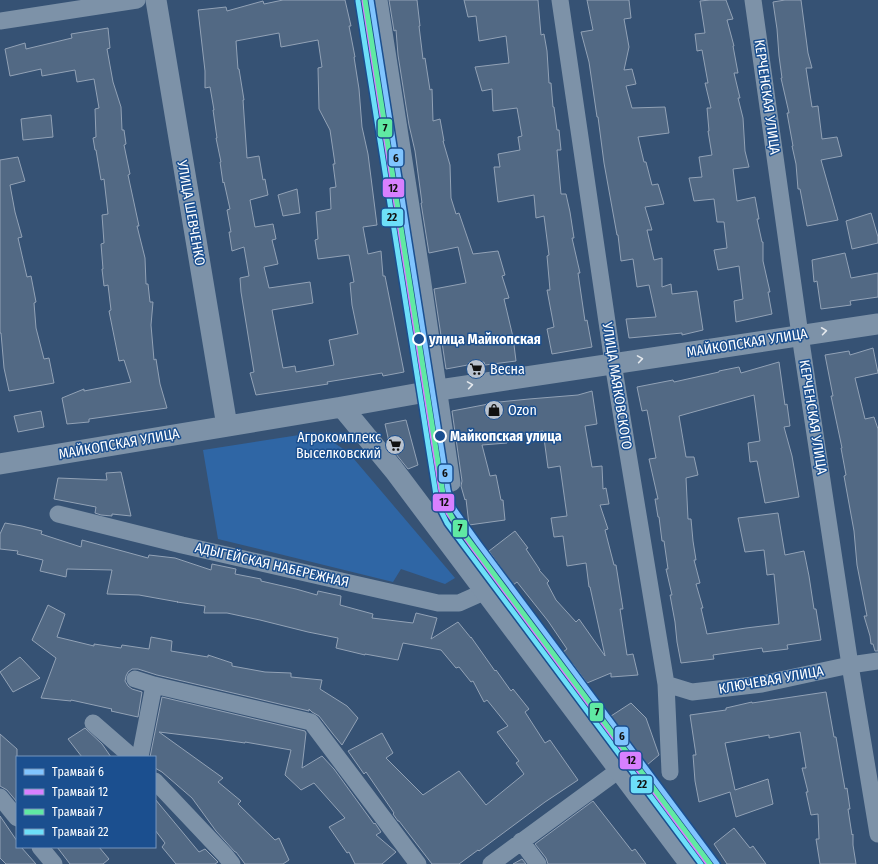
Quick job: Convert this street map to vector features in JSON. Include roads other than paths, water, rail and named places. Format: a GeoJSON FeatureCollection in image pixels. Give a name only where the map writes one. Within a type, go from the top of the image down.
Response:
{"type":"FeatureCollection","features":[{"type":"Feature","properties":{"kind":"street"},"geometry":{"type":"LineString","coordinates":[[0,21],[137,0]]}},
{"type":"Feature","properties":{"kind":"street","name":"УЛИЦА ШЕВЧЕНКО"},"geometry":{"type":"LineString","coordinates":[[156,0],[227,426]]}},
{"type":"Feature","properties":{"kind":"street"},"geometry":{"type":"LineString","coordinates":[[379,0],[422,277],[435,390],[452,483]]}},
{"type":"Feature","properties":{"kind":"street","name":"УЛИЦА МАЯКОВСКОГО"},"geometry":{"type":"LineString","coordinates":[[560,0],[613,363],[666,684],[670,772]]}},
{"type":"Feature","properties":{"kind":"street","name":"КЕРЧЕНСКАЯ УЛИЦА"},"geometry":{"type":"LineString","coordinates":[[753,0],[800,335],[850,665],[878,834]]}},
{"type":"Feature","properties":{"kind":"street","name":"МАЙКОПСКАЯ УЛИЦА"},"geometry":{"type":"LineString","coordinates":[[0,463],[342,407],[435,390],[878,324]]}},
{"type":"Feature","properties":{"kind":"street"},"geometry":{"type":"LineString","coordinates":[[342,407],[394,470],[690,864]]}},
{"type":"Feature","properties":{"kind":"street","name":"АДЫГЕЙСКАЯ НАБЕРЕЖНАЯ"},"geometry":{"type":"LineString","coordinates":[[58,514],[182,545],[438,603],[459,603],[486,591]]}},
{"type":"Feature","properties":{"kind":"street","name":"КЛЮЧЕВАЯ УЛИЦА"},"geometry":{"type":"LineString","coordinates":[[666,684],[692,692],[762,684],[850,665],[878,661]]}},
{"type":"Feature","properties":{"kind":"street"},"geometry":{"type":"LineString","coordinates":[[135,679],[154,685],[311,722],[418,864]]}},
{"type":"Feature","properties":{"kind":"street"},"geometry":{"type":"LineString","coordinates":[[140,756],[154,685]]}},
{"type":"Feature","properties":{"kind":"street"},"geometry":{"type":"LineString","coordinates":[[93,723],[131,756]]}},
{"type":"Feature","properties":{"kind":"street"},"geometry":{"type":"LineString","coordinates":[[491,864],[619,770]]}},
{"type":"Feature","properties":{"kind":"street"},"geometry":{"type":"LineString","coordinates":[[156,781],[225,854],[232,864]]}},
{"type":"Feature","properties":{"kind":"street"},"geometry":{"type":"LineString","coordinates":[[0,797],[16,817]]}},
{"type":"Feature","properties":{"kind":"street"},"geometry":{"type":"LineString","coordinates":[[521,841],[538,864]]}},
{"type":"Feature","properties":{"kind":"street"},"geometry":{"type":"LineString","coordinates":[[41,848],[54,864]]}},
{"type":"Feature","properties":{"kind":"tram line","name":"7"},"geometry":{"type":"LineString","coordinates":[[365,0],[446,506],[453,519],[710,864]]}},
{"type":"Feature","properties":{"kind":"tram line","name":"6"},"geometry":{"type":"LineString","coordinates":[[371,0],[448,490],[452,505],[479,544],[717,864]]}},
{"type":"Feature","properties":{"kind":"tram line","name":"22"},"geometry":{"type":"LineString","coordinates":[[358,1],[436,495],[440,509],[447,523],[701,864]]}},
{"type":"Feature","properties":{"kind":"tram line","name":"12"},"geometry":{"type":"LineString","coordinates":[[364,1],[441,491],[445,507],[473,548],[708,864]]}},
{"type":"Feature","properties":{"kind":"place","name":"улица Майкопская"},"geometry":{"type":"Point","coordinates":[419,339]}},
{"type":"Feature","properties":{"kind":"place","name":"Весна"},"geometry":{"type":"Point","coordinates":[476,369]}},
{"type":"Feature","properties":{"kind":"place","name":"Ozon"},"geometry":{"type":"Point","coordinates":[494,410]}},
{"type":"Feature","properties":{"kind":"place","name":"Майкопская улица"},"geometry":{"type":"Point","coordinates":[440,436]}},
{"type":"Feature","properties":{"kind":"place","name":"Агрокомплекс Выселковский"},"geometry":{"type":"Point","coordinates":[395,445]}}]}
